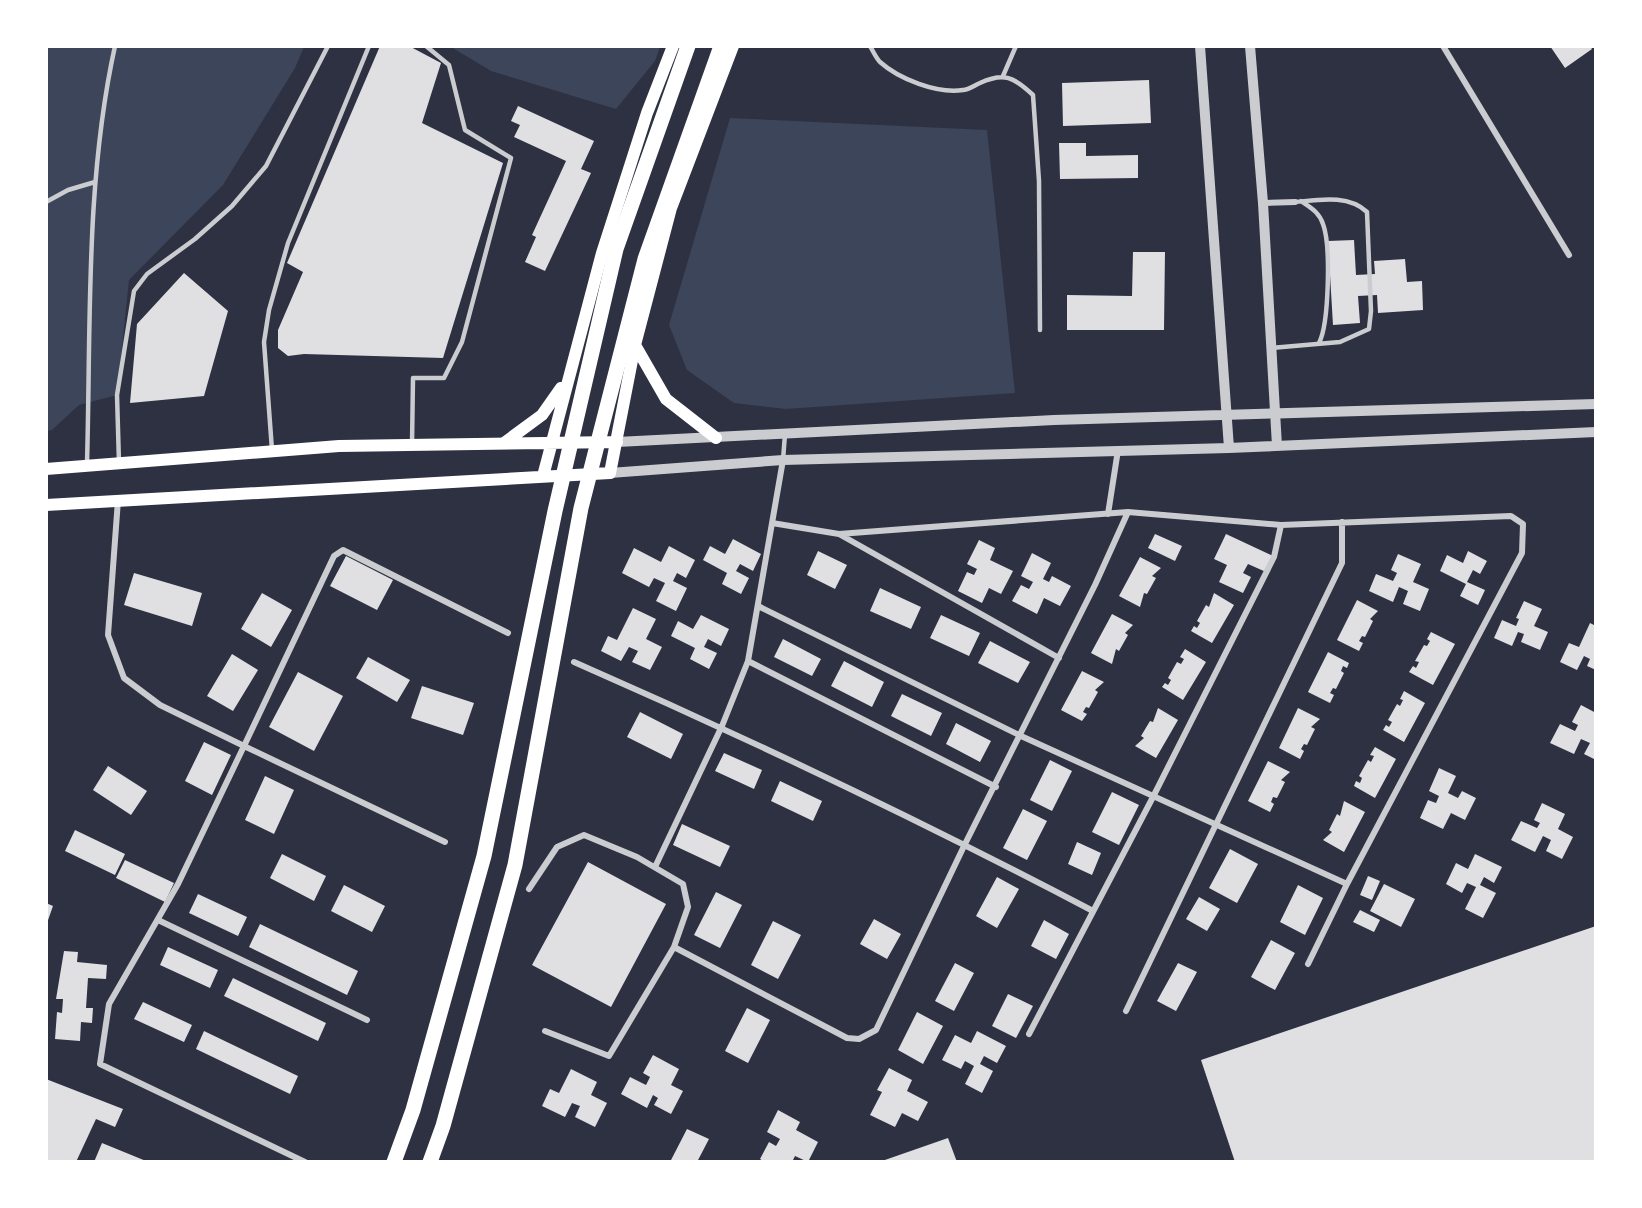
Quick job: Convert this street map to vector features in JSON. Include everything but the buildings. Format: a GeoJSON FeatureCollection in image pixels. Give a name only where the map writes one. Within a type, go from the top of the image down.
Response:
{"type":"FeatureCollection","features":[{"type":"Feature","properties":{"kind":"main road"},"geometry":{"type":"LineString","coordinates":[[543,476],[566,379],[602,253],[647,112],[673,46]]}},
{"type":"Feature","properties":{"kind":"main road"},"geometry":{"type":"LineString","coordinates":[[394,1161],[413,1110],[483,856],[555,511],[616,249],[688,46]]}},
{"type":"Feature","properties":{"kind":"main road"},"geometry":{"type":"LineString","coordinates":[[430,1161],[443,1126],[515,865],[581,508],[642,270],[721,46]]}},
{"type":"Feature","properties":{"kind":"main road"},"geometry":{"type":"LineString","coordinates":[[46,505],[610,473],[635,345],[671,208],[732,46]]}},
{"type":"Feature","properties":{"kind":"main road"},"geometry":{"type":"LineString","coordinates":[[635,345],[666,399],[716,438]]}},
{"type":"Feature","properties":{"kind":"main road"},"geometry":{"type":"LineString","coordinates":[[504,443],[542,415],[566,379]]}},
{"type":"Feature","properties":{"kind":"main road"},"geometry":{"type":"LineString","coordinates":[[46,469],[272,451],[412,445],[617,442]]}},
{"type":"Feature","properties":{"kind":"street"},"geometry":{"type":"LineString","coordinates":[[1200,46],[1229,448]]}},
{"type":"Feature","properties":{"kind":"street"},"geometry":{"type":"LineString","coordinates":[[1250,46],[1263,203],[1277,446]]}},
{"type":"Feature","properties":{"kind":"street"},"geometry":{"type":"LineString","coordinates":[[1443,46],[1569,255]]}},
{"type":"Feature","properties":{"kind":"street"},"geometry":{"type":"LineString","coordinates":[[1263,203],[1298,202]]}},
{"type":"Feature","properties":{"kind":"street"},"geometry":{"type":"LineString","coordinates":[[617,442],[1054,420],[1596,404]]}},
{"type":"Feature","properties":{"kind":"street"},"geometry":{"type":"LineString","coordinates":[[610,473],[783,460],[1229,448],[1596,432]]}},
{"type":"Feature","properties":{"kind":"street"},"geometry":{"type":"LineString","coordinates":[[1108,514],[1118,450]]}},
{"type":"Feature","properties":{"kind":"street"},"geometry":{"type":"LineString","coordinates":[[655,867],[722,726],[748,662],[783,460]]}},
{"type":"Feature","properties":{"kind":"street"},"geometry":{"type":"LineString","coordinates":[[118,500],[108,635],[124,678],[160,705],[445,842]]}},
{"type":"Feature","properties":{"kind":"street"},"geometry":{"type":"LineString","coordinates":[[772,523],[839,534],[1128,512],[1281,525],[1511,516],[1523,524],[1522,553],[1347,884],[1308,964]]}},
{"type":"Feature","properties":{"kind":"street"},"geometry":{"type":"LineString","coordinates":[[674,947],[847,1038],[859,1039],[876,1030],[965,844],[996,787],[1059,658],[1128,512]]}},
{"type":"Feature","properties":{"kind":"street"},"geometry":{"type":"LineString","coordinates":[[1126,1011],[1217,826],[1341,563],[1342,522]]}},
{"type":"Feature","properties":{"kind":"street"},"geometry":{"type":"LineString","coordinates":[[1029,1034],[1274,557],[1281,525]]}},
{"type":"Feature","properties":{"kind":"street"},"geometry":{"type":"LineString","coordinates":[[839,534],[1059,658]]}},
{"type":"Feature","properties":{"kind":"street"},"geometry":{"type":"LineString","coordinates":[[305,1161],[100,1064],[109,1004],[158,920],[334,556],[343,550],[508,633]]}},
{"type":"Feature","properties":{"kind":"street"},"geometry":{"type":"LineString","coordinates":[[758,606],[1021,736],[1347,884]]}},
{"type":"Feature","properties":{"kind":"street"},"geometry":{"type":"LineString","coordinates":[[574,662],[722,726],[965,844],[1094,911]]}},
{"type":"Feature","properties":{"kind":"street"},"geometry":{"type":"LineString","coordinates":[[748,662],[996,787]]}},
{"type":"Feature","properties":{"kind":"street"},"geometry":{"type":"LineString","coordinates":[[529,889],[557,847],[584,835],[655,867],[683,884],[688,908],[674,947],[609,1056],[545,1031]]}},
{"type":"Feature","properties":{"kind":"street"},"geometry":{"type":"LineString","coordinates":[[158,920],[366,1020]]}},
{"type":"Feature","properties":{"kind":"lane"},"geometry":{"type":"LineString","coordinates":[[87,466],[95,182],[115,46]]}},
{"type":"Feature","properties":{"kind":"lane"},"geometry":{"type":"LineString","coordinates":[[119,463],[117,395],[134,291],[147,274],[195,239],[232,206],[266,166],[328,46]]}},
{"type":"Feature","properties":{"kind":"lane"},"geometry":{"type":"LineString","coordinates":[[272,451],[264,342],[269,310],[288,243],[369,46]]}},
{"type":"Feature","properties":{"kind":"lane"},"geometry":{"type":"LineString","coordinates":[[412,445],[413,378],[444,378],[462,342],[512,158],[465,130],[449,65],[426,46]]}},
{"type":"Feature","properties":{"kind":"lane"},"geometry":{"type":"LineString","coordinates":[[870,46],[879,61],[898,74],[940,89],[964,91],[996,75],[1024,86],[1033,95],[1039,181],[1040,330]]}},
{"type":"Feature","properties":{"kind":"lane"},"geometry":{"type":"LineString","coordinates":[[1003,76],[1016,46]]}},
{"type":"Feature","properties":{"kind":"lane"},"geometry":{"type":"LineString","coordinates":[[46,202],[68,190],[95,182]]}},
{"type":"Feature","properties":{"kind":"lane"},"geometry":{"type":"LineString","coordinates":[[1271,348],[1340,342],[1369,329],[1371,311],[1366,212],[1359,204],[1350,201],[1298,202]]}},
{"type":"Feature","properties":{"kind":"lane"},"geometry":{"type":"LineString","coordinates":[[1298,202],[1317,212],[1324,225],[1328,292],[1324,333],[1319,344]]}},
{"type":"Feature","properties":{"kind":"lane"},"geometry":{"type":"LineString","coordinates":[[783,460],[785,434]]}},
{"type":"Feature","properties":{"kind":"shaded area"},"geometry":{"type":"Polygon","coordinates":[[[46,47],[304,47],[295,68],[223,185],[129,280],[117,395],[79,405],[52,430],[47,431],[46,47]]]}},
{"type":"Feature","properties":{"kind":"shaded area"},"geometry":{"type":"Polygon","coordinates":[[[451,47],[660,47],[655,61],[616,109],[491,71],[451,47]]]}},
{"type":"Feature","properties":{"kind":"shaded area"},"geometry":{"type":"Polygon","coordinates":[[[730,118],[987,130],[1015,393],[786,409],[734,403],[687,370],[669,325],[730,118]]]}}]}
